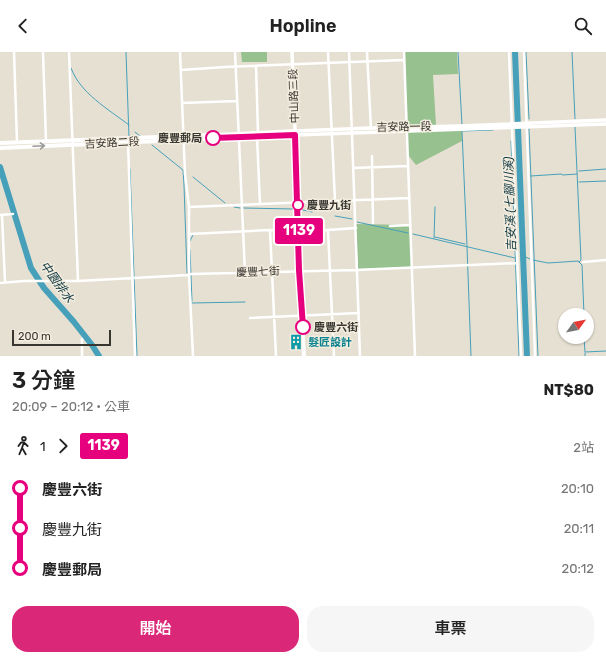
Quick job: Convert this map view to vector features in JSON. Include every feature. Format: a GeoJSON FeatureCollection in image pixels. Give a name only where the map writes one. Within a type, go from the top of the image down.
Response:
{"type":"FeatureCollection","features":[{"type":"Feature","properties":{"kind":"main road","name":"吉安路二段"},"geometry":{"type":"LineString","coordinates":[[0,148],[72,142],[295,133]]}},
{"type":"Feature","properties":{"kind":"main road","name":"中山路三段"},"geometry":{"type":"LineString","coordinates":[[295,133],[299,270],[304,356]]}},
{"type":"Feature","properties":{"kind":"main road","name":"吉安路二段"},"geometry":{"type":"LineString","coordinates":[[0,143],[46,141],[72,142]]}},
{"type":"Feature","properties":{"kind":"street"},"geometry":{"type":"LineString","coordinates":[[14,52],[17,142]]}},
{"type":"Feature","properties":{"kind":"street"},"geometry":{"type":"LineString","coordinates":[[43,52],[46,141]]}},
{"type":"Feature","properties":{"kind":"street"},"geometry":{"type":"LineString","coordinates":[[69,52],[78,281]]}},
{"type":"Feature","properties":{"kind":"street"},"geometry":{"type":"LineString","coordinates":[[180,52],[185,174],[189,207],[189,276],[193,356]]}},
{"type":"Feature","properties":{"kind":"street"},"geometry":{"type":"LineString","coordinates":[[235,52],[245,273]]}},
{"type":"Feature","properties":{"kind":"street","name":"中山路三段"},"geometry":{"type":"LineString","coordinates":[[292,52],[295,133]]}},
{"type":"Feature","properties":{"kind":"street"},"geometry":{"type":"LineString","coordinates":[[328,52],[335,201]]}},
{"type":"Feature","properties":{"kind":"street"},"geometry":{"type":"LineString","coordinates":[[348,52],[360,356]]}},
{"type":"Feature","properties":{"kind":"street"},"geometry":{"type":"LineString","coordinates":[[367,52],[371,128]]}},
{"type":"Feature","properties":{"kind":"street"},"geometry":{"type":"LineString","coordinates":[[404,52],[415,356]]}},
{"type":"Feature","properties":{"kind":"street"},"geometry":{"type":"LineString","coordinates":[[510,52],[521,356]]}},
{"type":"Feature","properties":{"kind":"street"},"geometry":{"type":"LineString","coordinates":[[524,52],[535,356]]}},
{"type":"Feature","properties":{"kind":"street"},"geometry":{"type":"LineString","coordinates":[[181,70],[404,60]]}},
{"type":"Feature","properties":{"kind":"street"},"geometry":{"type":"LineString","coordinates":[[256,66],[260,204]]}},
{"type":"Feature","properties":{"kind":"street"},"geometry":{"type":"LineString","coordinates":[[182,103],[237,102]]}},
{"type":"Feature","properties":{"kind":"street"},"geometry":{"type":"LineString","coordinates":[[527,125],[606,120]]}},
{"type":"Feature","properties":{"kind":"street"},"geometry":{"type":"LineString","coordinates":[[527,125],[606,124]]}},
{"type":"Feature","properties":{"kind":"street","name":"吉安路一段"},"geometry":{"type":"LineString","coordinates":[[295,133],[371,128],[407,129],[527,125]]}},
{"type":"Feature","properties":{"kind":"street"},"geometry":{"type":"LineString","coordinates":[[128,140],[135,356]]}},
{"type":"Feature","properties":{"kind":"street"},"geometry":{"type":"LineString","coordinates":[[372,156],[373,223]]}},
{"type":"Feature","properties":{"kind":"street"},"geometry":{"type":"LineString","coordinates":[[353,168],[372,166],[408,166]]}},
{"type":"Feature","properties":{"kind":"street"},"geometry":{"type":"LineString","coordinates":[[189,207],[373,198],[409,198]]}},
{"type":"Feature","properties":{"kind":"street"},"geometry":{"type":"LineString","coordinates":[[4,282],[1,215],[14,214]]}},
{"type":"Feature","properties":{"kind":"street"},"geometry":{"type":"LineString","coordinates":[[390,226],[410,226]]}},
{"type":"Feature","properties":{"kind":"street"},"geometry":{"type":"LineString","coordinates":[[190,234],[270,230],[299,232],[328,231],[356,228]]}},
{"type":"Feature","properties":{"kind":"street"},"geometry":{"type":"LineString","coordinates":[[270,230],[276,356]]}},
{"type":"Feature","properties":{"kind":"street"},"geometry":{"type":"LineString","coordinates":[[328,231],[334,356]]}},
{"type":"Feature","properties":{"kind":"street"},"geometry":{"type":"LineString","coordinates":[[583,262],[606,260]]}},
{"type":"Feature","properties":{"kind":"street","name":"慶豐七街"},"geometry":{"type":"LineString","coordinates":[[0,283],[189,276],[191,274],[299,270],[356,270],[517,263]]}},
{"type":"Feature","properties":{"kind":"street"},"geometry":{"type":"LineString","coordinates":[[250,318],[359,313]]}},
{"type":"Feature","properties":{"kind":"street"},"geometry":{"type":"LineString","coordinates":[[82,339],[82,356]]}},
{"type":"Feature","properties":{"kind":"green space"},"geometry":{"type":"Polygon","coordinates":[[[241,52],[267,52],[267,62],[242,62],[241,52]]]}},
{"type":"Feature","properties":{"kind":"green space"},"geometry":{"type":"Polygon","coordinates":[[[405,52],[457,52],[458,74],[433,75],[436,125],[407,128],[405,52]]]}},
{"type":"Feature","properties":{"kind":"green space"},"geometry":{"type":"Polygon","coordinates":[[[407,131],[462,131],[462,141],[416,165],[408,155],[407,131]]]}},
{"type":"Feature","properties":{"kind":"green space"},"geometry":{"type":"Polygon","coordinates":[[[356,224],[409,225],[412,267],[358,269],[356,224]]]}},
{"type":"Feature","properties":{"kind":"waterway"},"geometry":{"type":"LineString","coordinates":[[126,52],[129,137]]}},
{"type":"Feature","properties":{"kind":"waterway"},"geometry":{"type":"LineString","coordinates":[[458,52],[462,125]]}},
{"type":"Feature","properties":{"kind":"waterway","name":"吉安溪 (七腳川溪)"},"geometry":{"type":"LineString","coordinates":[[515,52],[527,356]]}},
{"type":"Feature","properties":{"kind":"waterway"},"geometry":{"type":"LineString","coordinates":[[526,52],[529,119]]}},
{"type":"Feature","properties":{"kind":"waterway"},"geometry":{"type":"LineString","coordinates":[[572,52],[575,119]]}},
{"type":"Feature","properties":{"kind":"waterway"},"geometry":{"type":"LineString","coordinates":[[71,68],[75,77],[88,93],[129,125]]}},
{"type":"Feature","properties":{"kind":"waterway"},"geometry":{"type":"LineString","coordinates":[[575,127],[581,260],[579,262]]}},
{"type":"Feature","properties":{"kind":"waterway"},"geometry":{"type":"LineString","coordinates":[[529,129],[538,356]]}},
{"type":"Feature","properties":{"kind":"waterway"},"geometry":{"type":"LineString","coordinates":[[463,131],[493,130]]}},
{"type":"Feature","properties":{"kind":"waterway"},"geometry":{"type":"LineString","coordinates":[[462,131],[467,246]]}},
{"type":"Feature","properties":{"kind":"waterway"},"geometry":{"type":"LineString","coordinates":[[135,132],[140,136]]}},
{"type":"Feature","properties":{"kind":"waterway"},"geometry":{"type":"LineString","coordinates":[[511,141],[519,356]]}},
{"type":"Feature","properties":{"kind":"waterway"},"geometry":{"type":"LineString","coordinates":[[152,145],[183,170],[187,273]]}},
{"type":"Feature","properties":{"kind":"waterway","name":"中園排水"},"geometry":{"type":"LineString","coordinates":[[0,167],[31,268],[44,288],[74,322],[99,356]]}},
{"type":"Feature","properties":{"kind":"waterway"},"geometry":{"type":"LineString","coordinates":[[130,169],[137,356]]}},
{"type":"Feature","properties":{"kind":"waterway"},"geometry":{"type":"LineString","coordinates":[[579,171],[606,169]]}},
{"type":"Feature","properties":{"kind":"waterway"},"geometry":{"type":"LineString","coordinates":[[531,176],[577,174]]}},
{"type":"Feature","properties":{"kind":"waterway"},"geometry":{"type":"LineString","coordinates":[[193,177],[225,203]]}},
{"type":"Feature","properties":{"kind":"waterway"},"geometry":{"type":"LineString","coordinates":[[579,182],[606,181]]}},
{"type":"Feature","properties":{"kind":"waterway"},"geometry":{"type":"LineString","coordinates":[[234,207],[240,208]]}},
{"type":"Feature","properties":{"kind":"waterway"},"geometry":{"type":"LineString","coordinates":[[434,238],[435,207]]}},
{"type":"Feature","properties":{"kind":"waterway"},"geometry":{"type":"LineString","coordinates":[[243,208],[293,209]]}},
{"type":"Feature","properties":{"kind":"waterway"},"geometry":{"type":"LineString","coordinates":[[303,210],[312,212]]}},
{"type":"Feature","properties":{"kind":"waterway"},"geometry":{"type":"LineString","coordinates":[[335,216],[352,219]]}},
{"type":"Feature","properties":{"kind":"waterway"},"geometry":{"type":"LineString","coordinates":[[357,222],[408,233]]}},
{"type":"Feature","properties":{"kind":"waterway"},"geometry":{"type":"LineString","coordinates":[[413,234],[515,258]]}},
{"type":"Feature","properties":{"kind":"waterway"},"geometry":{"type":"LineString","coordinates":[[190,241],[193,235]]}},
{"type":"Feature","properties":{"kind":"waterway"},"geometry":{"type":"LineString","coordinates":[[435,237],[465,244]]}},
{"type":"Feature","properties":{"kind":"waterway"},"geometry":{"type":"LineString","coordinates":[[467,247],[471,356]]}},
{"type":"Feature","properties":{"kind":"waterway"},"geometry":{"type":"LineString","coordinates":[[190,250],[192,301]]}},
{"type":"Feature","properties":{"kind":"waterway","name":"吉安溪 (七腳川溪)"},"geometry":{"type":"LineString","coordinates":[[523,256],[530,259]]}},
{"type":"Feature","properties":{"kind":"waterway"},"geometry":{"type":"LineString","coordinates":[[533,260],[548,263],[578,261],[582,265],[584,308]]}},
{"type":"Feature","properties":{"kind":"waterway"},"geometry":{"type":"LineString","coordinates":[[192,303],[245,302]]}},
{"type":"Feature","properties":{"kind":"waterway"},"geometry":{"type":"LineString","coordinates":[[584,344],[585,352],[606,351]]}},
{"type":"Feature","properties":{"kind":"bus line","name":"1139"},"geometry":{"type":"LineString","coordinates":[[213,138],[295,135],[299,270],[303,327]]}},
{"type":"Feature","properties":{"kind":"place","name":"慶豐郵局"},"geometry":{"type":"Point","coordinates":[213,138]}},
{"type":"Feature","properties":{"kind":"place","name":"慶豐九街"},"geometry":{"type":"Point","coordinates":[298,205]}},
{"type":"Feature","properties":{"kind":"place","name":"慶豐六街"},"geometry":{"type":"Point","coordinates":[303,327]}},
{"type":"Feature","properties":{"kind":"place","name":"髮匠設計"},"geometry":{"type":"Point","coordinates":[296,342]}}]}
